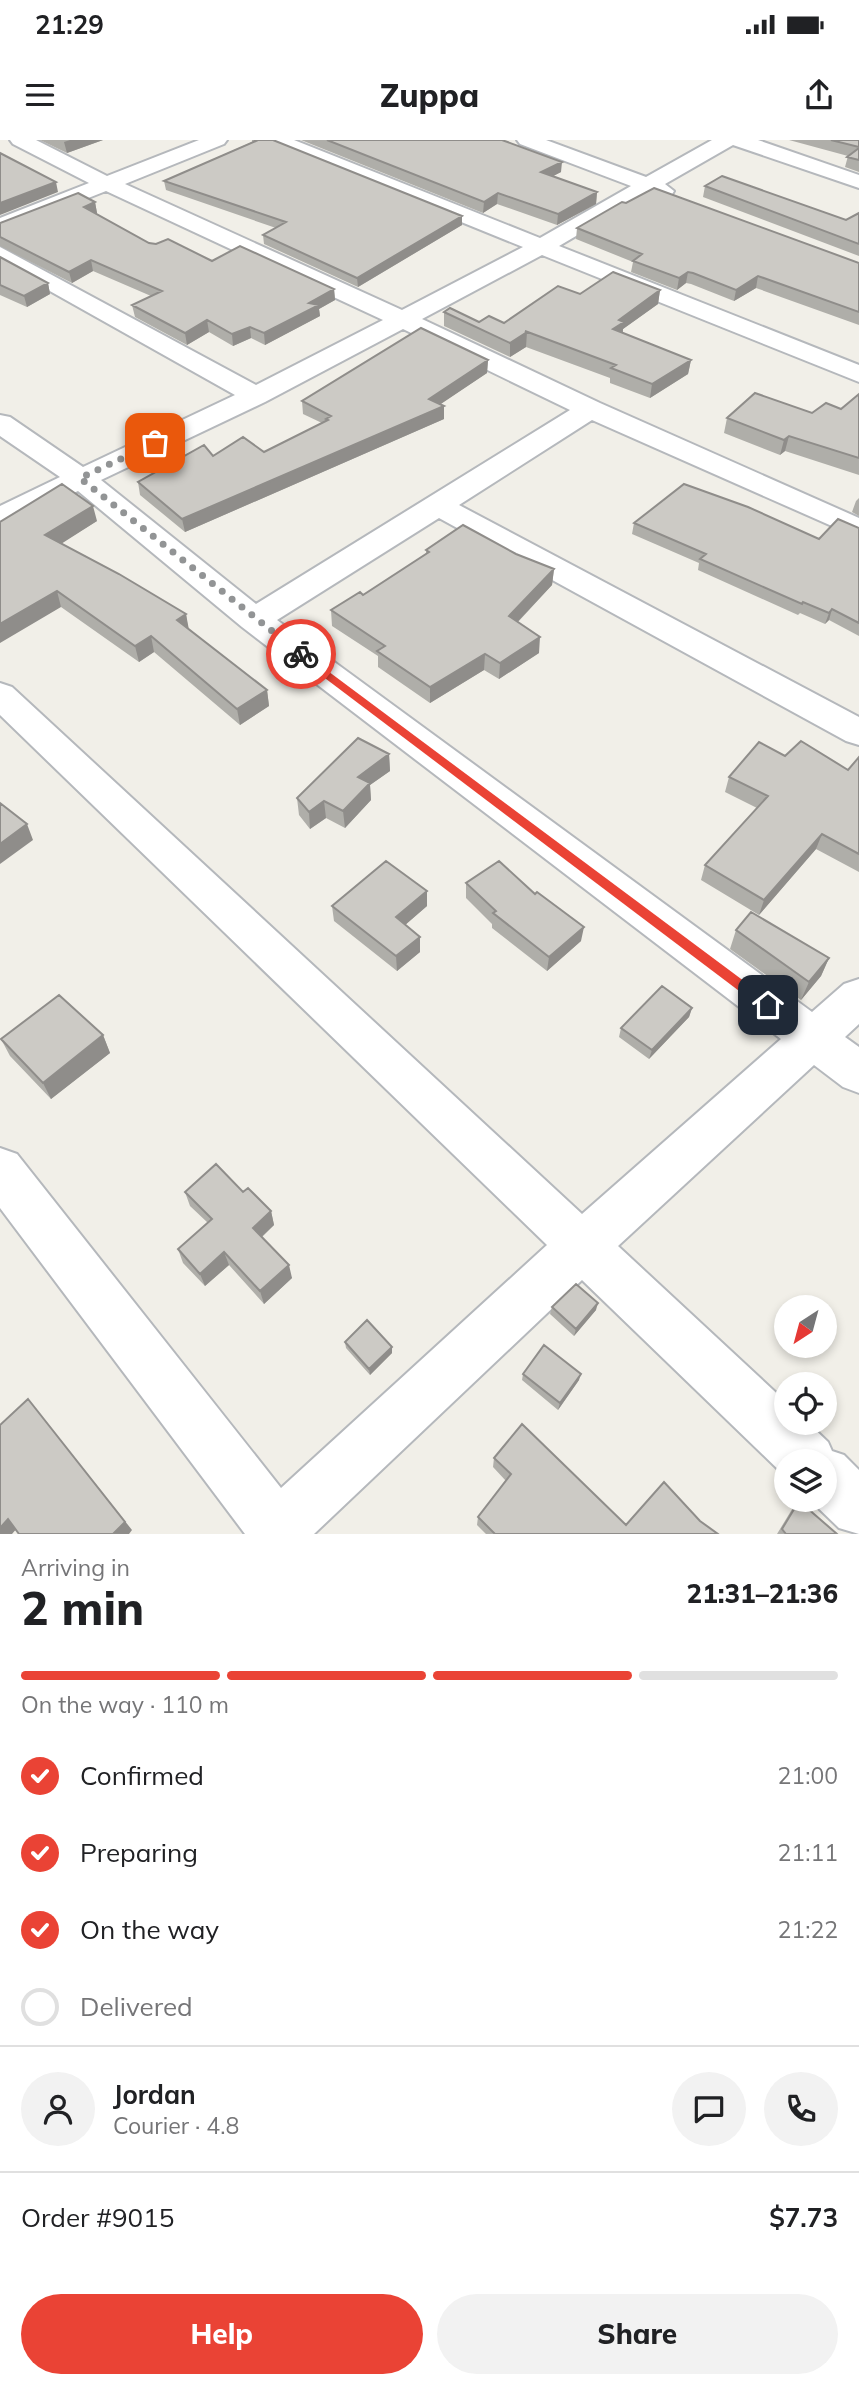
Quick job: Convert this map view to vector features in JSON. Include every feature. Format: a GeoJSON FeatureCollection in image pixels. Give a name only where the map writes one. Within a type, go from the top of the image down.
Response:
{"type":"FeatureCollection","features":[{"type":"Feature","properties":{"kind":"street"},"geometry":{"type":"LineString","coordinates":[[20,140],[105,183],[404,320],[590,409],[859,529]]}},
{"type":"Feature","properties":{"kind":"street"},"geometry":{"type":"LineString","coordinates":[[0,226],[217,140]]}},
{"type":"Feature","properties":{"kind":"street"},"geometry":{"type":"LineString","coordinates":[[276,140],[859,374]]}},
{"type":"Feature","properties":{"kind":"street"},"geometry":{"type":"LineString","coordinates":[[527,140],[685,200]]}},
{"type":"Feature","properties":{"kind":"street"},"geometry":{"type":"LineString","coordinates":[[0,517],[256,397],[542,246],[727,140]]}},
{"type":"Feature","properties":{"kind":"street"},"geometry":{"type":"LineString","coordinates":[[739,140],[859,182]]}},
{"type":"Feature","properties":{"kind":"street"},"geometry":{"type":"LineString","coordinates":[[0,254],[256,397]]}},
{"type":"Feature","properties":{"kind":"street"},"geometry":{"type":"LineString","coordinates":[[254,619],[590,409]]}},
{"type":"Feature","properties":{"kind":"street"},"geometry":{"type":"LineString","coordinates":[[0,423],[80,478],[254,619],[859,1073]]}},
{"type":"Feature","properties":{"kind":"street"},"geometry":{"type":"LineString","coordinates":[[438,506],[644,619],[859,732]]}},
{"type":"Feature","properties":{"kind":"street"},"geometry":{"type":"LineString","coordinates":[[0,695],[796,1449]]}},
{"type":"Feature","properties":{"kind":"street"},"geometry":{"type":"LineString","coordinates":[[0,1170],[278,1533],[581,1247],[859,997]]}},
{"type":"Feature","properties":{"kind":"street"},"geometry":{"type":"LineString","coordinates":[[837,1487],[859,1508]]}},
{"type":"Feature","properties":{"kind":"building"},"geometry":{"type":"Polygon","coordinates":[[[254,140],[273,140],[462,216],[357,278],[263,235],[286,222],[164,181],[256,141],[254,140]]]}},
{"type":"Feature","properties":{"kind":"building"},"geometry":{"type":"Polygon","coordinates":[[[327,140],[502,140],[562,162],[541,172],[597,192],[558,214],[498,193],[484,202],[327,140]]]}},
{"type":"Feature","properties":{"kind":"building"},"geometry":{"type":"Polygon","coordinates":[[[831,140],[859,140],[859,147],[831,140]]]}},
{"type":"Feature","properties":{"kind":"building"},"geometry":{"type":"Polygon","coordinates":[[[859,148],[859,160],[847,157],[859,148]]]}},
{"type":"Feature","properties":{"kind":"building"},"geometry":{"type":"Polygon","coordinates":[[[0,153],[56,182],[0,203],[0,153]]]}},
{"type":"Feature","properties":{"kind":"building"},"geometry":{"type":"Polygon","coordinates":[[[722,176],[846,220],[859,213],[859,244],[705,186],[722,176]]]}},
{"type":"Feature","properties":{"kind":"building"},"geometry":{"type":"Polygon","coordinates":[[[654,188],[859,263],[859,312],[758,276],[736,290],[693,273],[688,272],[679,278],[633,261],[642,254],[577,228],[622,202],[626,203],[654,188]]]}},
{"type":"Feature","properties":{"kind":"building"},"geometry":{"type":"Polygon","coordinates":[[[78,193],[95,202],[84,207],[149,243],[156,244],[168,239],[212,261],[240,246],[334,289],[309,303],[319,305],[264,333],[250,327],[232,334],[207,320],[185,333],[132,305],[162,291],[91,260],[69,272],[0,237],[0,223],[78,193]]]}},
{"type":"Feature","properties":{"kind":"building"},"geometry":{"type":"Polygon","coordinates":[[[0,257],[48,283],[24,296],[0,285],[0,257]]]}},
{"type":"Feature","properties":{"kind":"building"},"geometry":{"type":"Polygon","coordinates":[[[613,272],[660,290],[619,320],[624,322],[613,329],[691,360],[652,384],[611,368],[616,365],[525,331],[527,332],[510,343],[444,312],[450,308],[479,322],[489,316],[504,323],[558,286],[580,294],[613,272]]]}},
{"type":"Feature","properties":{"kind":"building"},"geometry":{"type":"Polygon","coordinates":[[[421,328],[488,360],[429,399],[444,406],[182,519],[138,482],[204,445],[213,456],[243,437],[264,452],[328,420],[326,419],[331,416],[302,401],[421,328]]]}},
{"type":"Feature","properties":{"kind":"building"},"geometry":{"type":"Polygon","coordinates":[[[755,393],[812,413],[826,403],[841,409],[859,394],[859,458],[789,436],[784,440],[727,418],[755,393]]]}},
{"type":"Feature","properties":{"kind":"building"},"geometry":{"type":"Polygon","coordinates":[[[62,484],[93,506],[45,535],[119,574],[186,614],[177,620],[267,690],[237,709],[151,636],[135,646],[57,591],[0,624],[0,522],[62,484]]]}},
{"type":"Feature","properties":{"kind":"building"},"geometry":{"type":"Polygon","coordinates":[[[684,484],[748,507],[819,539],[838,519],[859,528],[859,623],[832,609],[829,613],[803,602],[802,604],[700,559],[706,554],[634,523],[684,484]]]}},
{"type":"Feature","properties":{"kind":"building"},"geometry":{"type":"Polygon","coordinates":[[[463,525],[516,554],[554,569],[509,616],[540,637],[500,663],[485,654],[430,687],[377,651],[385,646],[331,610],[360,592],[363,595],[429,552],[426,550],[463,525]]]}},
{"type":"Feature","properties":{"kind":"building"},"geometry":{"type":"Polygon","coordinates":[[[358,738],[389,754],[358,777],[370,783],[343,811],[324,801],[309,812],[297,798],[358,738]]]}},
{"type":"Feature","properties":{"kind":"building"},"geometry":{"type":"Polygon","coordinates":[[[801,741],[848,770],[859,757],[859,854],[822,834],[764,900],[705,865],[768,796],[729,777],[759,742],[785,756],[801,741]]]}},
{"type":"Feature","properties":{"kind":"building"},"geometry":{"type":"Polygon","coordinates":[[[0,803],[27,824],[0,844],[0,803]]]}},
{"type":"Feature","properties":{"kind":"building"},"geometry":{"type":"Polygon","coordinates":[[[386,861],[427,891],[396,917],[420,937],[396,956],[332,906],[386,861]]]}},
{"type":"Feature","properties":{"kind":"building"},"geometry":{"type":"Polygon","coordinates":[[[499,861],[535,894],[537,892],[584,927],[549,957],[493,913],[496,911],[466,883],[499,861]]]}},
{"type":"Feature","properties":{"kind":"building"},"geometry":{"type":"Polygon","coordinates":[[[751,912],[829,958],[809,982],[736,930],[751,912]]]}},
{"type":"Feature","properties":{"kind":"building"},"geometry":{"type":"Polygon","coordinates":[[[662,986],[692,1008],[652,1050],[621,1028],[662,986]]]}},
{"type":"Feature","properties":{"kind":"building"},"geometry":{"type":"Polygon","coordinates":[[[59,995],[103,1035],[43,1083],[1,1039],[59,995]]]}},
{"type":"Feature","properties":{"kind":"building"},"geometry":{"type":"Polygon","coordinates":[[[216,1164],[243,1192],[248,1188],[271,1211],[253,1228],[289,1265],[260,1291],[224,1252],[200,1274],[178,1249],[212,1219],[185,1192],[216,1164]]]}},
{"type":"Feature","properties":{"kind":"building"},"geometry":{"type":"Polygon","coordinates":[[[576,1284],[598,1303],[576,1329],[552,1307],[576,1284]]]}},
{"type":"Feature","properties":{"kind":"building"},"geometry":{"type":"Polygon","coordinates":[[[367,1320],[392,1347],[369,1369],[345,1342],[367,1320]]]}},
{"type":"Feature","properties":{"kind":"building"},"geometry":{"type":"Polygon","coordinates":[[[544,1345],[581,1374],[560,1403],[523,1374],[544,1345]]]}},
{"type":"Feature","properties":{"kind":"building"},"geometry":{"type":"Polygon","coordinates":[[[28,1399],[125,1522],[113,1534],[19,1534],[8,1519],[0,1528],[0,1425],[28,1399]]]}},
{"type":"Feature","properties":{"kind":"building"},"geometry":{"type":"Polygon","coordinates":[[[522,1424],[626,1525],[664,1482],[700,1521],[718,1534],[495,1534],[478,1517],[511,1474],[494,1458],[522,1424]]]}},
{"type":"Feature","properties":{"kind":"building"},"geometry":{"type":"Polygon","coordinates":[[[792,1512],[812,1512],[837,1534],[786,1534],[782,1529],[792,1512]]]}},
{"type":"Feature","properties":{"kind":"way so far"},"geometry":{"type":"LineString","coordinates":[[155,443],[80,478],[301,654]]}},
{"type":"Feature","properties":{"kind":"route"},"geometry":{"type":"LineString","coordinates":[[301,654],[768,1005]]}}]}
